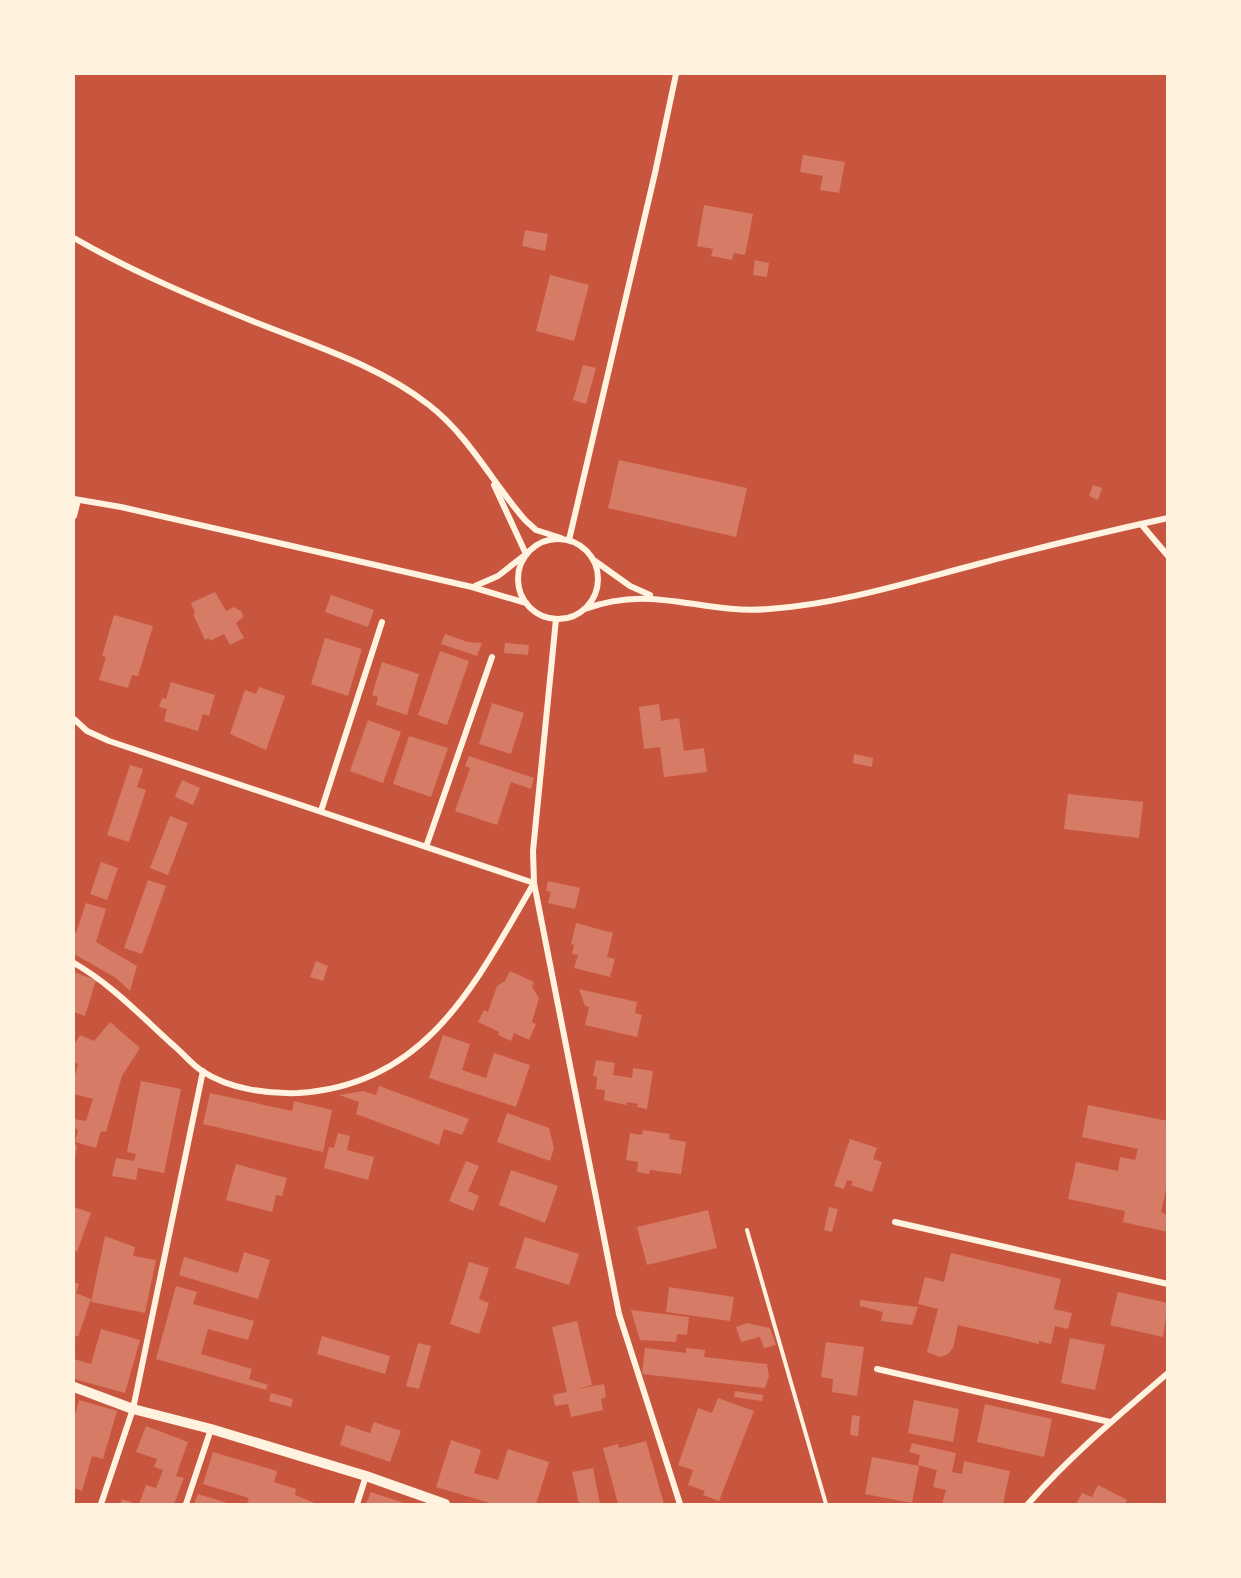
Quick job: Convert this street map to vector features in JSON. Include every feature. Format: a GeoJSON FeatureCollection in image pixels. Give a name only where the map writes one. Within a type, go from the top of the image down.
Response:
{"type":"FeatureCollection","features":[{"type":"Feature","properties":{"kind":"street"},"geometry":{"type":"LineString","coordinates":[[569,540],[656,173],[676,74]]}},
{"type":"Feature","properties":{"kind":"street"},"geometry":{"type":"LineString","coordinates":[[74,238],[173,288],[362,364],[397,383],[430,405],[461,436],[525,520],[536,530],[569,540],[586,549],[594,560],[630,586],[659,598]]}},
{"type":"Feature","properties":{"kind":"street"},"geometry":{"type":"LineString","coordinates":[[487,470],[526,554]]}},
{"type":"Feature","properties":{"kind":"street"},"geometry":{"type":"LineString","coordinates":[[74,516],[76,500],[121,507],[472,586],[526,603]]}},
{"type":"Feature","properties":{"kind":"street"},"geometry":{"type":"LineString","coordinates":[[526,554],[519,566],[517,579],[520,592],[526,603],[536,613],[556,619],[574,616],[585,609],[624,598],[659,598],[717,607],[768,609],[881,591],[1069,540],[1167,518]]}},
{"type":"Feature","properties":{"kind":"street"},"geometry":{"type":"LineString","coordinates":[[1141,524],[1167,556]]}},
{"type":"Feature","properties":{"kind":"street"},"geometry":{"type":"LineString","coordinates":[[472,586],[488,582],[542,542],[561,538]]}},
{"type":"Feature","properties":{"kind":"street"},"geometry":{"type":"LineString","coordinates":[[585,609],[593,599],[598,586],[598,573],[594,560]]}},
{"type":"Feature","properties":{"kind":"street"},"geometry":{"type":"LineString","coordinates":[[556,619],[533,851],[534,883],[619,1314],[680,1504]]}},
{"type":"Feature","properties":{"kind":"street"},"geometry":{"type":"LineString","coordinates":[[321,811],[382,622]]}},
{"type":"Feature","properties":{"kind":"street"},"geometry":{"type":"LineString","coordinates":[[426,847],[492,657]]}},
{"type":"Feature","properties":{"kind":"street"},"geometry":{"type":"LineString","coordinates":[[74,719],[87,731],[110,741],[534,883]]}},
{"type":"Feature","properties":{"kind":"street"},"geometry":{"type":"LineString","coordinates":[[74,963],[101,980],[203,1071],[237,1086],[273,1094],[315,1092],[349,1085],[378,1075],[407,1056],[434,1033],[483,970],[534,883]]}},
{"type":"Feature","properties":{"kind":"street"},"geometry":{"type":"LineString","coordinates":[[101,1504],[133,1409],[203,1071]]}},
{"type":"Feature","properties":{"kind":"street"},"geometry":{"type":"LineString","coordinates":[[895,1222],[1167,1284]]}},
{"type":"Feature","properties":{"kind":"street"},"geometry":{"type":"LineString","coordinates":[[877,1369],[1110,1422]]}},
{"type":"Feature","properties":{"kind":"street"},"geometry":{"type":"LineString","coordinates":[[1028,1504],[1051,1478],[1110,1422],[1167,1373]]}},
{"type":"Feature","properties":{"kind":"street"},"geometry":{"type":"LineString","coordinates":[[74,1387],[133,1409],[211,1428],[366,1476],[446,1504]]}},
{"type":"Feature","properties":{"kind":"street"},"geometry":{"type":"LineString","coordinates":[[186,1504],[211,1428]]}},
{"type":"Feature","properties":{"kind":"street"},"geometry":{"type":"LineString","coordinates":[[357,1504],[366,1476]]}},
{"type":"Feature","properties":{"kind":"path"},"geometry":{"type":"LineString","coordinates":[[747,1230],[826,1504]]}},
{"type":"Feature","properties":{"kind":"building"},"geometry":{"type":"Polygon","coordinates":[[[803,155],[845,162],[839,193],[820,190],[823,176],[800,172],[803,155]]]}},
{"type":"Feature","properties":{"kind":"building"},"geometry":{"type":"Polygon","coordinates":[[[704,205],[753,214],[745,255],[734,253],[732,260],[711,256],[713,249],[697,246],[704,205]]]}},
{"type":"Feature","properties":{"kind":"building"},"geometry":{"type":"Polygon","coordinates":[[[525,230],[548,234],[545,251],[522,246],[525,230]]]}},
{"type":"Feature","properties":{"kind":"building"},"geometry":{"type":"Polygon","coordinates":[[[755,260],[769,263],[767,277],[753,275],[755,260]]]}},
{"type":"Feature","properties":{"kind":"building"},"geometry":{"type":"Polygon","coordinates":[[[550,275],[589,285],[574,341],[536,331],[550,275]]]}},
{"type":"Feature","properties":{"kind":"building"},"geometry":{"type":"Polygon","coordinates":[[[583,365],[596,368],[586,404],[573,400],[583,365]]]}},
{"type":"Feature","properties":{"kind":"building"},"geometry":{"type":"Polygon","coordinates":[[[619,460],[747,488],[736,537],[608,508],[619,460]]]}},
{"type":"Feature","properties":{"kind":"building"},"geometry":{"type":"Polygon","coordinates":[[[1093,485],[1102,488],[1098,500],[1089,496],[1093,485]]]}},
{"type":"Feature","properties":{"kind":"building"},"geometry":{"type":"Polygon","coordinates":[[[215,592],[226,611],[234,607],[242,612],[243,617],[236,623],[244,638],[230,645],[224,634],[210,641],[209,638],[205,640],[193,614],[195,613],[191,603],[215,592]]]}},
{"type":"Feature","properties":{"kind":"building"},"geometry":{"type":"Polygon","coordinates":[[[331,595],[374,610],[368,627],[325,612],[331,595]]]}},
{"type":"Feature","properties":{"kind":"building"},"geometry":{"type":"Polygon","coordinates":[[[114,615],[153,626],[138,676],[132,675],[128,688],[99,680],[106,657],[102,656],[114,615]]]}},
{"type":"Feature","properties":{"kind":"building"},"geometry":{"type":"Polygon","coordinates":[[[445,634],[468,642],[482,643],[477,656],[441,644],[445,634]]]}},
{"type":"Feature","properties":{"kind":"building"},"geometry":{"type":"Polygon","coordinates":[[[325,638],[362,649],[348,696],[311,684],[325,638]]]}},
{"type":"Feature","properties":{"kind":"building"},"geometry":{"type":"Polygon","coordinates":[[[505,643],[529,645],[528,655],[504,653],[505,643]]]}},
{"type":"Feature","properties":{"kind":"building"},"geometry":{"type":"Polygon","coordinates":[[[440,651],[469,661],[447,725],[418,715],[440,651]]]}},
{"type":"Feature","properties":{"kind":"building"},"geometry":{"type":"Polygon","coordinates":[[[382,662],[419,674],[407,715],[376,705],[378,697],[372,695],[382,662]]]}},
{"type":"Feature","properties":{"kind":"building"},"geometry":{"type":"Polygon","coordinates":[[[171,682],[215,695],[209,716],[203,714],[198,731],[164,721],[167,709],[159,707],[162,698],[166,699],[171,682]]]}},
{"type":"Feature","properties":{"kind":"building"},"geometry":{"type":"Polygon","coordinates":[[[259,687],[285,696],[266,750],[230,734],[245,690],[256,694],[259,687]]]}},
{"type":"Feature","properties":{"kind":"building"},"geometry":{"type":"Polygon","coordinates":[[[492,703],[524,713],[511,754],[479,744],[492,703]]]}},
{"type":"Feature","properties":{"kind":"building"},"geometry":{"type":"Polygon","coordinates":[[[659,704],[661,721],[679,718],[684,751],[704,748],[707,772],[664,777],[660,747],[644,749],[639,707],[659,704]]]}},
{"type":"Feature","properties":{"kind":"building"},"geometry":{"type":"Polygon","coordinates":[[[368,720],[401,732],[383,783],[350,771],[368,720]]]}},
{"type":"Feature","properties":{"kind":"building"},"geometry":{"type":"Polygon","coordinates":[[[409,736],[448,748],[431,797],[393,784],[409,736]]]}},
{"type":"Feature","properties":{"kind":"building"},"geometry":{"type":"Polygon","coordinates":[[[854,754],[873,758],[872,767],[853,763],[854,754]]]}},
{"type":"Feature","properties":{"kind":"building"},"geometry":{"type":"Polygon","coordinates":[[[469,756],[534,778],[531,789],[511,782],[497,825],[455,811],[470,768],[465,766],[469,756]]]}},
{"type":"Feature","properties":{"kind":"building"},"geometry":{"type":"Polygon","coordinates":[[[130,765],[143,769],[137,787],[146,790],[129,842],[107,835],[130,765]]]}},
{"type":"Feature","properties":{"kind":"building"},"geometry":{"type":"Polygon","coordinates":[[[182,780],[200,788],[193,805],[175,797],[182,780]]]}},
{"type":"Feature","properties":{"kind":"building"},"geometry":{"type":"Polygon","coordinates":[[[1068,794],[1143,802],[1139,838],[1064,829],[1068,794]]]}},
{"type":"Feature","properties":{"kind":"building"},"geometry":{"type":"Polygon","coordinates":[[[170,816],[188,823],[168,875],[150,868],[170,816]]]}},
{"type":"Feature","properties":{"kind":"building"},"geometry":{"type":"Polygon","coordinates":[[[101,862],[118,868],[107,900],[90,894],[101,862]]]}},
{"type":"Feature","properties":{"kind":"building"},"geometry":{"type":"Polygon","coordinates":[[[148,880],[166,886],[142,954],[124,948],[148,880]]]}},
{"type":"Feature","properties":{"kind":"building"},"geometry":{"type":"Polygon","coordinates":[[[548,881],[580,888],[575,909],[548,903],[551,892],[546,891],[548,881]]]}},
{"type":"Feature","properties":{"kind":"building"},"geometry":{"type":"Polygon","coordinates":[[[86,903],[106,909],[96,942],[137,966],[130,991],[116,978],[74,954],[74,931],[76,933],[86,903]]]}},
{"type":"Feature","properties":{"kind":"building"},"geometry":{"type":"Polygon","coordinates":[[[576,923],[613,933],[607,957],[615,959],[610,977],[574,968],[578,955],[572,954],[574,945],[571,944],[576,923]]]}},
{"type":"Feature","properties":{"kind":"building"},"geometry":{"type":"Polygon","coordinates":[[[316,961],[328,966],[323,981],[310,977],[316,961]]]}},
{"type":"Feature","properties":{"kind":"building"},"geometry":{"type":"Polygon","coordinates":[[[510,971],[534,982],[532,987],[539,998],[532,1022],[536,1024],[529,1040],[514,1033],[511,1041],[498,1035],[499,1032],[478,1022],[484,1010],[488,1012],[497,986],[505,981],[510,971]]]}},
{"type":"Feature","properties":{"kind":"building"},"geometry":{"type":"Polygon","coordinates":[[[74,972],[96,980],[85,1016],[74,1012],[74,972]]]}},
{"type":"Feature","properties":{"kind":"building"},"geometry":{"type":"Polygon","coordinates":[[[579,989],[637,1002],[635,1013],[642,1015],[637,1037],[585,1025],[589,1007],[585,1006],[579,989]]]}},
{"type":"Feature","properties":{"kind":"building"},"geometry":{"type":"Polygon","coordinates":[[[110,1022],[140,1048],[122,1076],[106,1132],[101,1131],[96,1148],[75,1142],[78,1130],[74,1128],[74,1119],[86,1121],[93,1099],[74,1094],[74,1079],[78,1064],[74,1062],[74,1045],[80,1035],[94,1041],[110,1022]]]}},
{"type":"Feature","properties":{"kind":"building"},"geometry":{"type":"Polygon","coordinates":[[[443,1035],[470,1044],[462,1070],[486,1078],[494,1053],[530,1065],[516,1107],[429,1078],[443,1035]]]}},
{"type":"Feature","properties":{"kind":"building"},"geometry":{"type":"Polygon","coordinates":[[[596,1060],[615,1063],[613,1075],[632,1078],[633,1068],[653,1071],[647,1109],[637,1107],[638,1104],[627,1102],[626,1105],[604,1100],[605,1090],[596,1089],[597,1077],[593,1076],[596,1060]]]}},
{"type":"Feature","properties":{"kind":"building"},"geometry":{"type":"Polygon","coordinates":[[[141,1081],[181,1089],[164,1173],[138,1168],[136,1180],[112,1176],[116,1158],[134,1161],[136,1154],[127,1152],[141,1081]]]}},
{"type":"Feature","properties":{"kind":"building"},"geometry":{"type":"Polygon","coordinates":[[[379,1086],[469,1119],[462,1135],[444,1129],[439,1145],[356,1114],[359,1102],[339,1095],[363,1091],[376,1095],[379,1086]]]}},
{"type":"Feature","properties":{"kind":"building"},"geometry":{"type":"Polygon","coordinates":[[[210,1093],[292,1111],[294,1101],[332,1110],[323,1152],[203,1124],[210,1093]]]}},
{"type":"Feature","properties":{"kind":"building"},"geometry":{"type":"Polygon","coordinates":[[[1088,1105],[1168,1121],[1168,1181],[1161,1212],[1168,1216],[1168,1232],[1123,1222],[1125,1211],[1068,1199],[1076,1162],[1118,1171],[1120,1157],[1135,1160],[1138,1149],[1082,1137],[1088,1105]]]}},
{"type":"Feature","properties":{"kind":"building"},"geometry":{"type":"Polygon","coordinates":[[[507,1113],[549,1128],[554,1148],[550,1161],[497,1142],[507,1113]]]}},
{"type":"Feature","properties":{"kind":"building"},"geometry":{"type":"Polygon","coordinates":[[[643,1130],[670,1134],[669,1139],[686,1142],[681,1174],[650,1170],[649,1174],[637,1172],[638,1162],[626,1160],[630,1133],[642,1135],[643,1130]]]}},
{"type":"Feature","properties":{"kind":"building"},"geometry":{"type":"Polygon","coordinates":[[[338,1133],[350,1136],[347,1150],[374,1157],[368,1180],[324,1168],[329,1147],[334,1148],[338,1133]]]}},
{"type":"Feature","properties":{"kind":"building"},"geometry":{"type":"Polygon","coordinates":[[[850,1139],[877,1148],[873,1159],[882,1162],[872,1192],[851,1185],[853,1181],[847,1180],[844,1189],[834,1186],[850,1139]]]}},
{"type":"Feature","properties":{"kind":"building"},"geometry":{"type":"Polygon","coordinates":[[[74,1144],[77,1145],[75,1159],[74,1159],[74,1144]]]}},
{"type":"Feature","properties":{"kind":"building"},"geometry":{"type":"Polygon","coordinates":[[[466,1161],[479,1166],[468,1191],[479,1196],[473,1211],[449,1201],[466,1161]]]}},
{"type":"Feature","properties":{"kind":"building"},"geometry":{"type":"Polygon","coordinates":[[[236,1164],[287,1178],[282,1196],[276,1195],[272,1212],[226,1200],[236,1164]]]}},
{"type":"Feature","properties":{"kind":"building"},"geometry":{"type":"Polygon","coordinates":[[[511,1170],[558,1186],[545,1223],[499,1205],[511,1170]]]}},
{"type":"Feature","properties":{"kind":"building"},"geometry":{"type":"Polygon","coordinates":[[[74,1207],[91,1213],[77,1252],[74,1250],[74,1207]]]}},
{"type":"Feature","properties":{"kind":"building"},"geometry":{"type":"Polygon","coordinates":[[[829,1207],[838,1209],[832,1232],[824,1230],[829,1207]]]}},
{"type":"Feature","properties":{"kind":"building"},"geometry":{"type":"Polygon","coordinates":[[[708,1210],[717,1248],[647,1265],[637,1227],[708,1210]]]}},
{"type":"Feature","properties":{"kind":"building"},"geometry":{"type":"Polygon","coordinates":[[[105,1236],[135,1247],[133,1256],[156,1260],[145,1313],[91,1302],[105,1236]]]}},
{"type":"Feature","properties":{"kind":"building"},"geometry":{"type":"Polygon","coordinates":[[[525,1237],[579,1254],[569,1285],[515,1268],[525,1237]]]}},
{"type":"Feature","properties":{"kind":"building"},"geometry":{"type":"Polygon","coordinates":[[[244,1252],[270,1260],[258,1299],[179,1275],[184,1257],[238,1273],[244,1252]]]}},
{"type":"Feature","properties":{"kind":"building"},"geometry":{"type":"Polygon","coordinates":[[[951,1253],[1061,1279],[1054,1309],[1072,1313],[1068,1329],[1055,1326],[1051,1344],[1039,1341],[1039,1344],[958,1325],[953,1348],[948,1354],[940,1357],[927,1352],[938,1309],[918,1304],[925,1277],[944,1282],[951,1253]]]}},
{"type":"Feature","properties":{"kind":"building"},"geometry":{"type":"Polygon","coordinates":[[[469,1262],[489,1268],[479,1299],[489,1303],[479,1334],[450,1324],[469,1262]]]}},
{"type":"Feature","properties":{"kind":"building"},"geometry":{"type":"Polygon","coordinates":[[[74,1282],[79,1284],[76,1293],[91,1299],[78,1337],[74,1335],[74,1282]]]}},
{"type":"Feature","properties":{"kind":"building"},"geometry":{"type":"Polygon","coordinates":[[[176,1286],[197,1292],[193,1304],[254,1321],[248,1340],[208,1329],[201,1354],[252,1369],[249,1379],[268,1385],[266,1390],[156,1359],[176,1286]]]}},
{"type":"Feature","properties":{"kind":"building"},"geometry":{"type":"Polygon","coordinates":[[[669,1287],[734,1297],[730,1321],[666,1312],[669,1287]]]}},
{"type":"Feature","properties":{"kind":"building"},"geometry":{"type":"Polygon","coordinates":[[[1118,1292],[1168,1303],[1163,1337],[1110,1325],[1118,1292]]]}},
{"type":"Feature","properties":{"kind":"building"},"geometry":{"type":"Polygon","coordinates":[[[860,1300],[918,1307],[912,1325],[881,1321],[883,1312],[860,1306],[860,1300]]]}},
{"type":"Feature","properties":{"kind":"building"},"geometry":{"type":"Polygon","coordinates":[[[631,1310],[689,1317],[687,1335],[677,1334],[676,1342],[640,1340],[631,1310]]]}},
{"type":"Feature","properties":{"kind":"building"},"geometry":{"type":"Polygon","coordinates":[[[577,1321],[592,1385],[574,1390],[604,1384],[606,1397],[601,1399],[603,1410],[571,1417],[568,1404],[555,1406],[553,1395],[567,1392],[552,1327],[577,1321]]]}},
{"type":"Feature","properties":{"kind":"building"},"geometry":{"type":"Polygon","coordinates":[[[747,1323],[770,1328],[776,1345],[764,1348],[760,1337],[741,1342],[736,1327],[747,1323]]]}},
{"type":"Feature","properties":{"kind":"building"},"geometry":{"type":"Polygon","coordinates":[[[101,1329],[140,1340],[125,1393],[74,1379],[74,1359],[91,1364],[101,1329]]]}},
{"type":"Feature","properties":{"kind":"building"},"geometry":{"type":"Polygon","coordinates":[[[322,1336],[390,1356],[385,1374],[317,1354],[322,1336]]]}},
{"type":"Feature","properties":{"kind":"building"},"geometry":{"type":"Polygon","coordinates":[[[1070,1338],[1105,1345],[1095,1390],[1061,1383],[1070,1338]]]}},
{"type":"Feature","properties":{"kind":"building"},"geometry":{"type":"Polygon","coordinates":[[[826,1342],[864,1347],[857,1396],[832,1392],[833,1379],[821,1377],[826,1342]]]}},
{"type":"Feature","properties":{"kind":"building"},"geometry":{"type":"Polygon","coordinates":[[[418,1343],[431,1346],[419,1389],[406,1386],[418,1343]]]}},
{"type":"Feature","properties":{"kind":"building"},"geometry":{"type":"Polygon","coordinates":[[[645,1348],[686,1353],[686,1348],[705,1350],[704,1357],[767,1364],[769,1376],[765,1388],[642,1374],[645,1348]]]}},
{"type":"Feature","properties":{"kind":"building"},"geometry":{"type":"Polygon","coordinates":[[[735,1391],[763,1395],[762,1401],[734,1397],[735,1391]]]}},
{"type":"Feature","properties":{"kind":"building"},"geometry":{"type":"Polygon","coordinates":[[[271,1393],[293,1399],[291,1407],[269,1401],[271,1393]]]}},
{"type":"Feature","properties":{"kind":"building"},"geometry":{"type":"Polygon","coordinates":[[[718,1398],[754,1411],[719,1501],[703,1495],[705,1491],[688,1485],[693,1470],[678,1465],[698,1408],[712,1413],[718,1398]]]}},
{"type":"Feature","properties":{"kind":"building"},"geometry":{"type":"Polygon","coordinates":[[[79,1400],[117,1411],[103,1459],[92,1456],[82,1491],[74,1488],[74,1419],[79,1400]]]}},
{"type":"Feature","properties":{"kind":"building"},"geometry":{"type":"Polygon","coordinates":[[[914,1400],[959,1409],[953,1442],[908,1433],[914,1400]]]}},
{"type":"Feature","properties":{"kind":"building"},"geometry":{"type":"Polygon","coordinates":[[[985,1404],[1052,1419],[1044,1457],[977,1442],[985,1404]]]}},
{"type":"Feature","properties":{"kind":"building"},"geometry":{"type":"Polygon","coordinates":[[[852,1415],[860,1416],[858,1436],[850,1435],[852,1415]]]}},
{"type":"Feature","properties":{"kind":"building"},"geometry":{"type":"Polygon","coordinates":[[[374,1422],[401,1431],[390,1462],[340,1445],[346,1425],[370,1433],[374,1422]]]}},
{"type":"Feature","properties":{"kind":"building"},"geometry":{"type":"Polygon","coordinates":[[[146,1426],[188,1442],[176,1476],[184,1478],[174,1504],[139,1504],[146,1485],[156,1488],[163,1470],[154,1467],[157,1459],[136,1452],[146,1426]]]}},
{"type":"Feature","properties":{"kind":"building"},"geometry":{"type":"Polygon","coordinates":[[[451,1440],[481,1450],[474,1473],[498,1480],[508,1449],[549,1462],[536,1504],[493,1504],[436,1487],[451,1440]]]}},
{"type":"Feature","properties":{"kind":"building"},"geometry":{"type":"Polygon","coordinates":[[[646,1441],[664,1504],[618,1504],[603,1448],[618,1444],[619,1448],[646,1441]]]}},
{"type":"Feature","properties":{"kind":"building"},"geometry":{"type":"Polygon","coordinates":[[[912,1443],[956,1453],[952,1472],[962,1474],[964,1461],[1010,1471],[1003,1504],[942,1504],[946,1490],[933,1487],[937,1470],[918,1465],[920,1455],[909,1452],[912,1443]]]}},
{"type":"Feature","properties":{"kind":"building"},"geometry":{"type":"Polygon","coordinates":[[[213,1452],[277,1471],[274,1482],[296,1489],[295,1495],[317,1504],[247,1504],[249,1498],[203,1484],[213,1452]]]}},
{"type":"Feature","properties":{"kind":"building"},"geometry":{"type":"Polygon","coordinates":[[[872,1457],[919,1466],[912,1503],[865,1494],[872,1457]]]}},
{"type":"Feature","properties":{"kind":"building"},"geometry":{"type":"Polygon","coordinates":[[[593,1468],[600,1504],[579,1504],[572,1472],[593,1468]]]}},
{"type":"Feature","properties":{"kind":"building"},"geometry":{"type":"Polygon","coordinates":[[[1098,1485],[1127,1500],[1125,1504],[1076,1504],[1082,1493],[1092,1497],[1098,1485]]]}},
{"type":"Feature","properties":{"kind":"building"},"geometry":{"type":"Polygon","coordinates":[[[371,1492],[407,1504],[366,1504],[371,1492]]]}},
{"type":"Feature","properties":{"kind":"building"},"geometry":{"type":"Polygon","coordinates":[[[198,1494],[231,1504],[194,1504],[198,1494]]]}},
{"type":"Feature","properties":{"kind":"building"},"geometry":{"type":"Polygon","coordinates":[[[122,1499],[136,1504],[120,1504],[122,1499]]]}}]}
